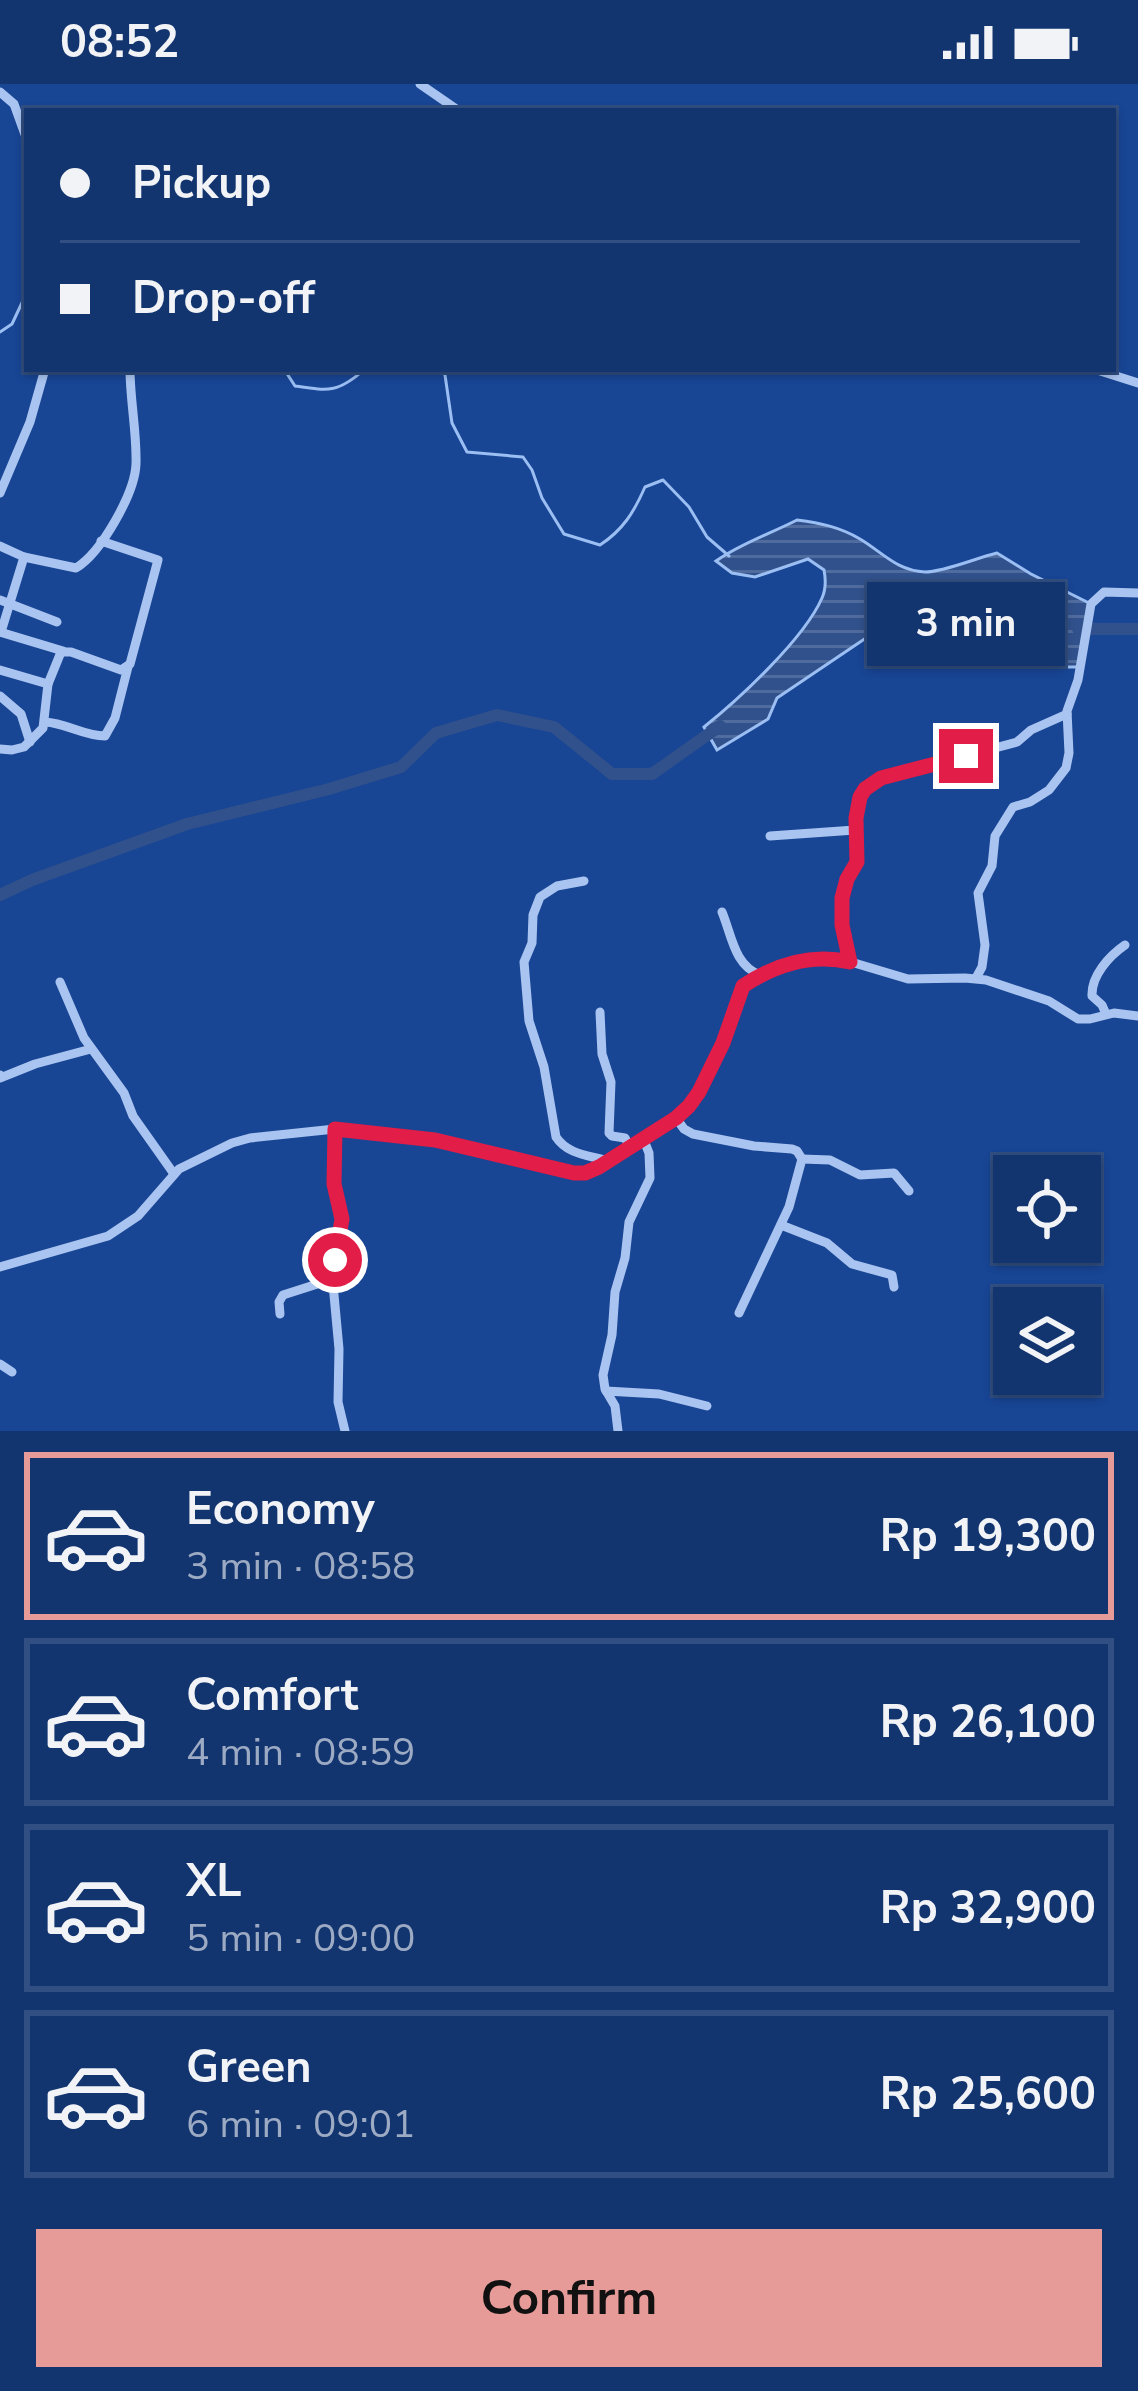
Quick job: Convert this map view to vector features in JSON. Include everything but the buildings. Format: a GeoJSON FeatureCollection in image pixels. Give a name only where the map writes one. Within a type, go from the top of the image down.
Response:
{"type":"FeatureCollection","features":[{"type":"Feature","properties":{"kind":"street"},"geometry":{"type":"LineString","coordinates":[[420,84],[453,108]]}},
{"type":"Feature","properties":{"kind":"street"},"geometry":{"type":"LineString","coordinates":[[434,96],[443,84]]}},
{"type":"Feature","properties":{"kind":"street"},"geometry":{"type":"LineString","coordinates":[[0,92],[18,111],[24,130]]}},
{"type":"Feature","properties":{"kind":"street"},"geometry":{"type":"LineString","coordinates":[[0,493],[30,422],[44,372]]}},
{"type":"Feature","properties":{"kind":"street"},"geometry":{"type":"LineString","coordinates":[[0,546],[24,557],[76,568],[101,541],[134,478],[130,372]]}},
{"type":"Feature","properties":{"kind":"street"},"geometry":{"type":"LineString","coordinates":[[1104,372],[1138,382]]}},
{"type":"Feature","properties":{"kind":"street"},"geometry":{"type":"LineString","coordinates":[[45,722],[105,736],[115,718],[158,560],[101,541]]}},
{"type":"Feature","properties":{"kind":"street"},"geometry":{"type":"LineString","coordinates":[[24,557],[4,601],[1,632],[117,669],[128,667]]}},
{"type":"Feature","properties":{"kind":"street"},"geometry":{"type":"LineString","coordinates":[[976,978],[985,945],[978,893],[992,866],[995,836],[1013,807],[1049,790],[1066,768],[1070,752],[1066,714],[1076,687],[1091,604],[1104,592],[1138,593]]}},
{"type":"Feature","properties":{"kind":"street"},"geometry":{"type":"LineString","coordinates":[[4,601],[57,622]]}},
{"type":"Feature","properties":{"kind":"street"},"geometry":{"type":"LineString","coordinates":[[0,749],[20,749],[45,722],[48,684],[63,651]]}},
{"type":"Feature","properties":{"kind":"street"},"geometry":{"type":"LineString","coordinates":[[0,670],[48,684]]}},
{"type":"Feature","properties":{"kind":"street"},"geometry":{"type":"LineString","coordinates":[[0,696],[21,714],[30,742]]}},
{"type":"Feature","properties":{"kind":"street"},"geometry":{"type":"LineString","coordinates":[[850,962],[842,916],[844,888],[857,862],[855,830],[865,789],[881,778],[1016,743],[1031,730],[1066,714]]}},
{"type":"Feature","properties":{"kind":"street"},"geometry":{"type":"LineString","coordinates":[[770,836],[855,830]]}},
{"type":"Feature","properties":{"kind":"street"},"geometry":{"type":"LineString","coordinates":[[584,880],[547,890],[535,906],[532,943],[524,962],[526,997],[559,1143],[608,1161]]}},
{"type":"Feature","properties":{"kind":"street"},"geometry":{"type":"LineString","coordinates":[[722,911],[740,961],[761,976]]}},
{"type":"Feature","properties":{"kind":"street"},"geometry":{"type":"LineString","coordinates":[[1106,1014],[1091,994],[1093,982],[1125,945]]}},
{"type":"Feature","properties":{"kind":"street"},"geometry":{"type":"LineString","coordinates":[[0,1267],[108,1237],[138,1216],[187,1164],[242,1139],[335,1129],[435,1140],[574,1173],[590,1172],[676,1118],[699,1092],[723,1043],[739,991],[748,982],[804,959],[850,962],[899,978],[976,978],[1038,997],[1078,1019],[1138,1016]]}},
{"type":"Feature","properties":{"kind":"street"},"geometry":{"type":"LineString","coordinates":[[60,982],[75,1022],[174,1174]]}},
{"type":"Feature","properties":{"kind":"street"},"geometry":{"type":"LineString","coordinates":[[599,1012],[610,1082],[609,1134],[625,1138],[629,1148]]}},
{"type":"Feature","properties":{"kind":"street"},"geometry":{"type":"LineString","coordinates":[[0,1075],[91,1048]]}},
{"type":"Feature","properties":{"kind":"street"},"geometry":{"type":"LineString","coordinates":[[676,1118],[686,1131],[699,1136],[792,1149],[802,1159],[781,1225],[739,1313]]}},
{"type":"Feature","properties":{"kind":"street"},"geometry":{"type":"LineString","coordinates":[[335,1129],[334,1184],[342,1219],[333,1279],[338,1402],[345,1431]]}},
{"type":"Feature","properties":{"kind":"street"},"geometry":{"type":"LineString","coordinates":[[618,1431],[616,1406],[603,1379],[604,1366],[628,1222],[650,1178],[643,1138]]}},
{"type":"Feature","properties":{"kind":"street"},"geometry":{"type":"LineString","coordinates":[[802,1159],[830,1160],[860,1175],[895,1173],[909,1191]]}},
{"type":"Feature","properties":{"kind":"street"},"geometry":{"type":"LineString","coordinates":[[781,1225],[827,1243],[852,1264],[892,1274],[894,1287]]}},
{"type":"Feature","properties":{"kind":"street"},"geometry":{"type":"LineString","coordinates":[[280,1314],[283,1295],[333,1279]]}},
{"type":"Feature","properties":{"kind":"street"},"geometry":{"type":"LineString","coordinates":[[0,1364],[12,1372]]}},
{"type":"Feature","properties":{"kind":"street"},"geometry":{"type":"LineString","coordinates":[[606,1390],[659,1394],[707,1406]]}},
{"type":"Feature","properties":{"kind":"water"},"geometry":{"type":"Polygon","coordinates":[[[797,520],[845,531],[915,571],[941,570],[997,553],[1091,604],[1079,667],[1025,653],[981,633],[947,610],[906,611],[777,698],[768,719],[717,750],[704,727],[801,632],[822,598],[825,581],[824,570],[808,559],[755,577],[732,573],[716,561],[797,520]]]}},
{"type":"Feature","properties":{"kind":"waterway"},"geometry":{"type":"LineString","coordinates":[[0,332],[12,324],[24,298]]}},
{"type":"Feature","properties":{"kind":"waterway"},"geometry":{"type":"LineString","coordinates":[[286,372],[295,386],[325,389],[340,386],[361,372]]}},
{"type":"Feature","properties":{"kind":"waterway"},"geometry":{"type":"LineString","coordinates":[[443,372],[452,423],[467,452],[523,457],[564,534],[600,545],[627,520],[645,487],[663,480],[689,507],[707,537],[729,556]]}},
{"type":"Feature","properties":{"kind":"waterway"},"geometry":{"type":"LineString","coordinates":[[1078,629],[1138,629]]}},
{"type":"Feature","properties":{"kind":"waterway"},"geometry":{"type":"LineString","coordinates":[[0,895],[187,824],[401,767],[436,733],[497,715],[554,727],[612,774],[652,774],[720,726]]}},
{"type":"Feature","properties":{"kind":"route"},"geometry":{"type":"LineString","coordinates":[[335,1260],[342,1219],[334,1184],[335,1129],[435,1140],[574,1173],[599,1167],[689,1106],[723,1043],[743,986],[804,959],[850,962],[842,898],[857,862],[857,805],[865,789],[881,778],[966,756]]}}]}
